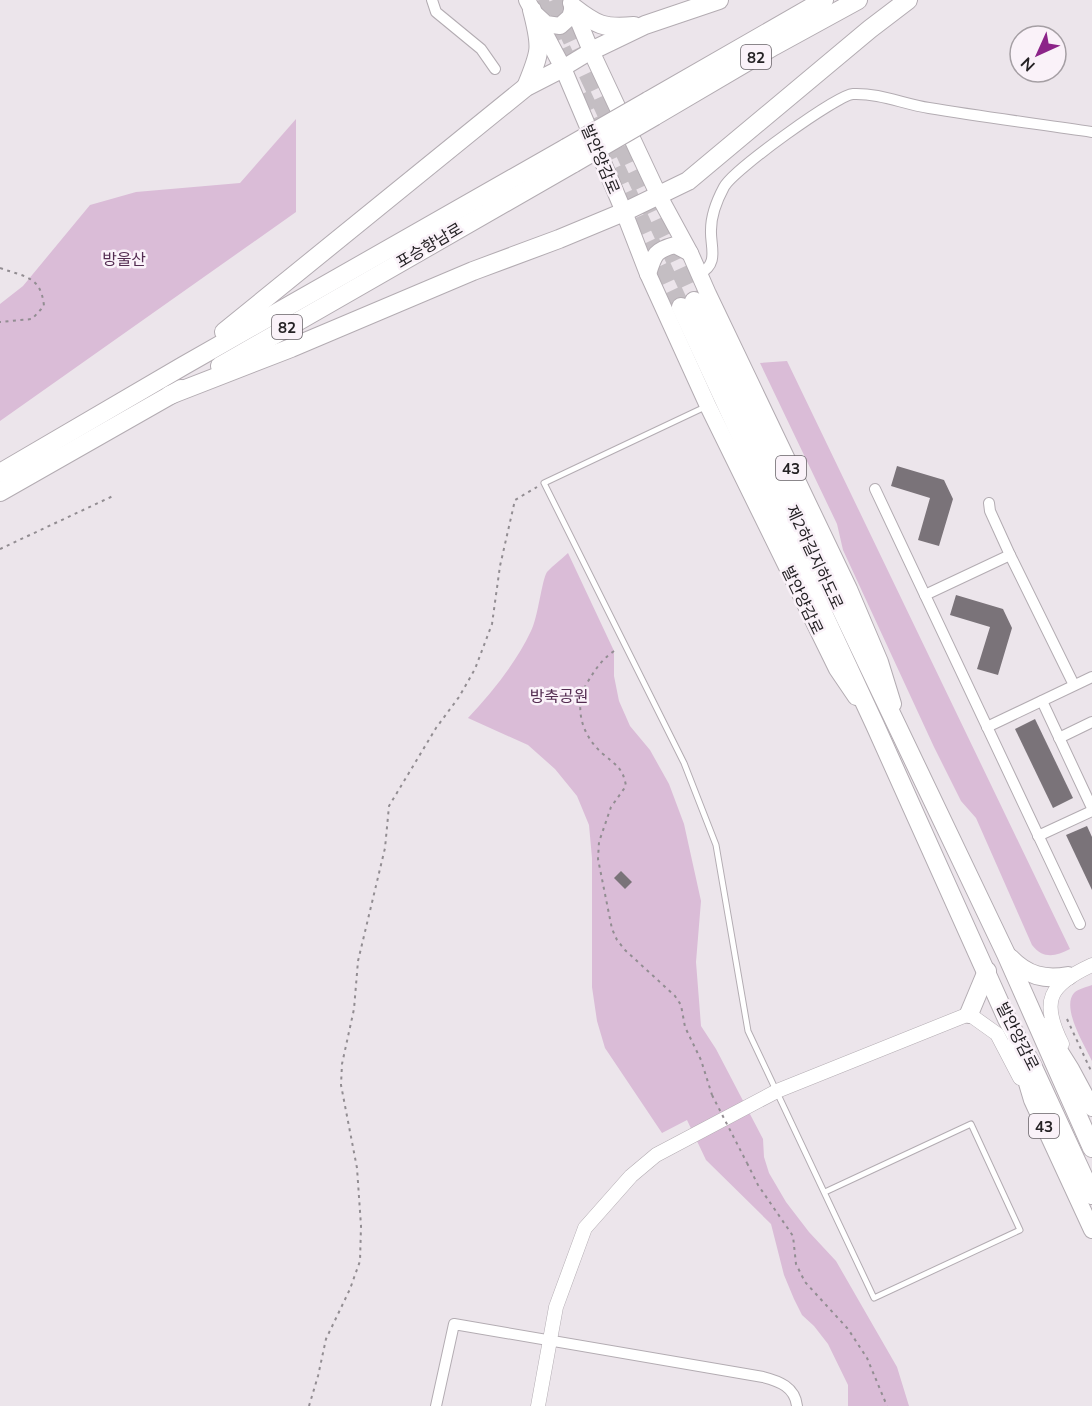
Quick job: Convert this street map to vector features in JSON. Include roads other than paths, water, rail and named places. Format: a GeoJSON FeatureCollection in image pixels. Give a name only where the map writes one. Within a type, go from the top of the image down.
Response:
{"type":"FeatureCollection","features":[{"type":"Feature","properties":{"kind":"highway"},"geometry":{"type":"LineString","coordinates":[[591,51],[645,26],[719,0]]}},
{"type":"Feature","properties":{"kind":"highway","name":"포승향남로"},"geometry":{"type":"LineString","coordinates":[[652,109],[824,0]]}},
{"type":"Feature","properties":{"kind":"highway","name":"포승향남로"},"geometry":{"type":"LineString","coordinates":[[0,473],[183,366],[652,109],[858,0]]}},
{"type":"Feature","properties":{"kind":"highway"},"geometry":{"type":"LineString","coordinates":[[171,395],[291,348],[473,271],[559,239],[688,182],[908,0]]}},
{"type":"Feature","properties":{"kind":"highway"},"geometry":{"type":"LineString","coordinates":[[571,4],[595,24],[606,28],[645,26]]}},
{"type":"Feature","properties":{"kind":"highway"},"geometry":{"type":"LineString","coordinates":[[526,87],[538,57],[539,40],[529,5]]}},
{"type":"Feature","properties":{"kind":"highway"},"geometry":{"type":"LineString","coordinates":[[183,366],[526,87],[562,68]]}},
{"type":"Feature","properties":{"kind":"highway","name":"포승향남로"},"geometry":{"type":"LineString","coordinates":[[0,492],[171,395],[570,155]]}},
{"type":"Feature","properties":{"kind":"highway","name":"제2하길지하도로"},"geometry":{"type":"LineString","coordinates":[[875,725],[687,304],[906,748]]}},
{"type":"Feature","properties":{"kind":"highway","name":"발안양감로"},"geometry":{"type":"LineString","coordinates":[[875,725],[1007,1019],[1032,1065],[1092,1195]]}},
{"type":"Feature","properties":{"kind":"highway","name":"발안양감로"},"geometry":{"type":"LineString","coordinates":[[906,748],[1027,999],[1092,1149]]}},
{"type":"Feature","properties":{"kind":"highway"},"geometry":{"type":"LineString","coordinates":[[1006,954],[1017,965],[1041,978],[1055,979],[1068,976]]}},
{"type":"Feature","properties":{"kind":"highway"},"geometry":{"type":"LineString","coordinates":[[969,1014],[987,971]]}},
{"type":"Feature","properties":{"kind":"main road","name":"발안양감로"},"geometry":{"type":"LineString","coordinates":[[571,4],[659,196],[690,253],[849,589],[880,662],[906,748]]}},
{"type":"Feature","properties":{"kind":"main road"},"geometry":{"type":"LineString","coordinates":[[529,5],[546,24],[560,26],[570,17],[571,4]]}},
{"type":"Feature","properties":{"kind":"main road","name":"발안양감로"},"geometry":{"type":"LineString","coordinates":[[529,5],[562,68],[648,274],[708,406],[837,669],[875,725]]}},
{"type":"Feature","properties":{"kind":"main road"},"geometry":{"type":"LineString","coordinates":[[562,68],[591,51]]}},
{"type":"Feature","properties":{"kind":"main road"},"geometry":{"type":"LineString","coordinates":[[648,274],[654,256],[661,249],[675,245],[690,253]]}},
{"type":"Feature","properties":{"kind":"main road","name":"43"},"geometry":{"type":"LineString","coordinates":[[1027,999],[1071,1069],[1092,1108]]}},
{"type":"Feature","properties":{"kind":"main road","name":"43"},"geometry":{"type":"LineString","coordinates":[[1007,1019],[1032,1100],[1092,1230]]}},
{"type":"Feature","properties":{"kind":"street"},"geometry":{"type":"LineString","coordinates":[[432,0],[436,12],[481,49],[495,69]]}},
{"type":"Feature","properties":{"kind":"street"},"geometry":{"type":"LineString","coordinates":[[699,274],[711,261],[714,250],[710,230],[715,206],[726,183],[751,160],[850,94],[882,96],[927,108],[1092,132]]}},
{"type":"Feature","properties":{"kind":"street"},"geometry":{"type":"LineString","coordinates":[[875,489],[1080,924]]}},
{"type":"Feature","properties":{"kind":"street"},"geometry":{"type":"LineString","coordinates":[[989,504],[1010,555],[1074,685]]}},
{"type":"Feature","properties":{"kind":"street"},"geometry":{"type":"LineString","coordinates":[[925,595],[1010,555]]}},
{"type":"Feature","properties":{"kind":"street"},"geometry":{"type":"LineString","coordinates":[[987,727],[1092,676]]}},
{"type":"Feature","properties":{"kind":"street"},"geometry":{"type":"LineString","coordinates":[[1038,836],[1092,810],[1042,701]]}},
{"type":"Feature","properties":{"kind":"street"},"geometry":{"type":"LineString","coordinates":[[1059,738],[1092,722]]}},
{"type":"Feature","properties":{"kind":"street"},"geometry":{"type":"LineString","coordinates":[[1092,965],[1068,976],[1052,996],[1050,1008],[1052,1021],[1092,1102]]}},
{"type":"Feature","properties":{"kind":"street"},"geometry":{"type":"LineString","coordinates":[[538,1406],[556,1307],[585,1228],[631,1176],[656,1155],[777,1091],[969,1014],[997,1034],[1032,1100]]}},
{"type":"Feature","properties":{"kind":"street"},"geometry":{"type":"LineString","coordinates":[[436,1406],[454,1324],[763,1377],[788,1386],[797,1406]]}},
{"type":"Feature","properties":{"kind":"lane"},"geometry":{"type":"LineString","coordinates":[[708,406],[544,483],[684,763],[716,845],[748,1031],[874,1298],[1020,1230],[970,1124],[825,1192]]}},
{"type":"Feature","properties":{"kind":"tunnel"},"geometry":{"type":"LineString","coordinates":[[539,0],[566,58]]}},
{"type":"Feature","properties":{"kind":"tunnel"},"geometry":{"type":"LineString","coordinates":[[553,0],[694,301]]}},
{"type":"Feature","properties":{"kind":"tunnel"},"geometry":{"type":"LineString","coordinates":[[582,94],[681,307]]}},
{"type":"Feature","properties":{"kind":"park label","name":"방울산"},"geometry":{"type":"Point","coordinates":[124,259]}},
{"type":"Feature","properties":{"kind":"park label","name":"방축공원"},"geometry":{"type":"Point","coordinates":[559,696]}}]}
